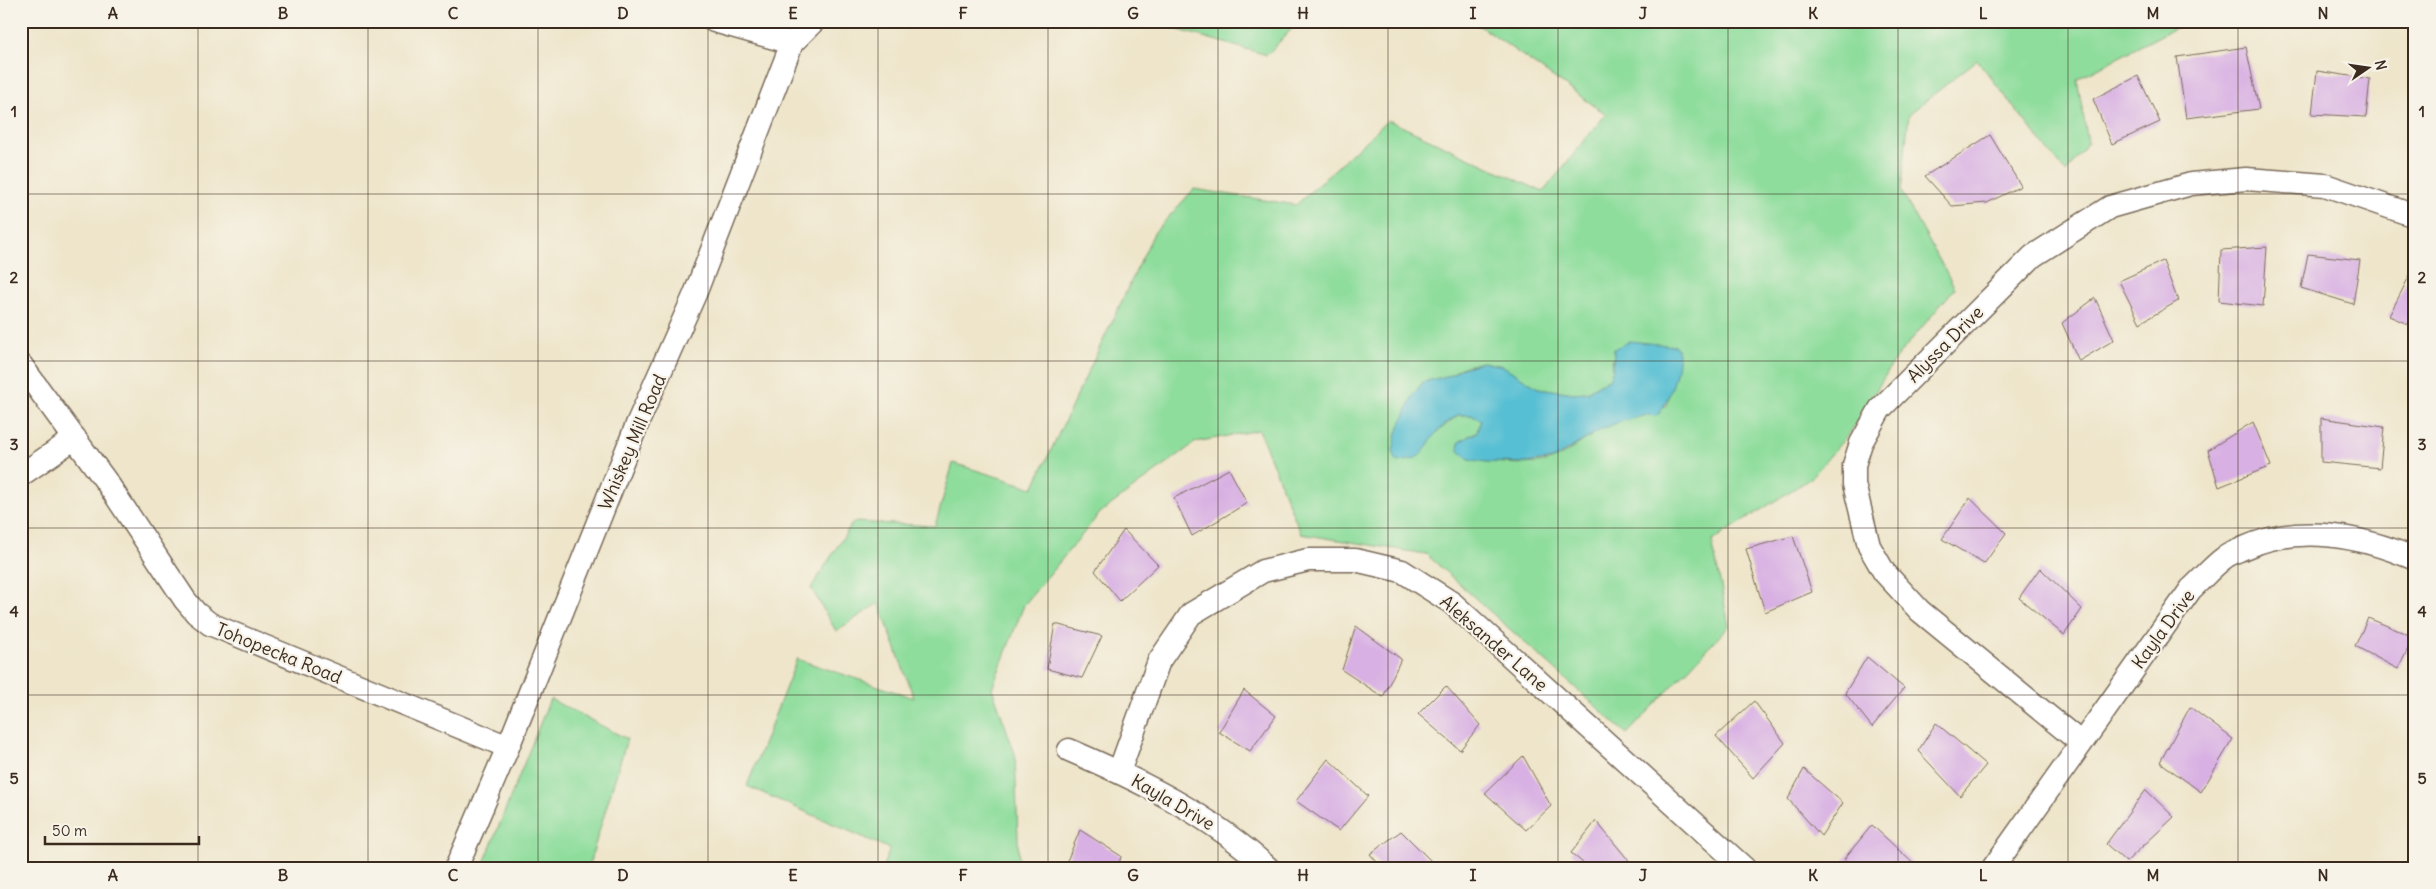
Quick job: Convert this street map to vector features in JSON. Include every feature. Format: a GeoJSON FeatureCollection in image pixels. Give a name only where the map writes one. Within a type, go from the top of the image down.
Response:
{"type":"FeatureCollection","features":[{"type":"Feature","properties":{"kind":"street"},"geometry":{"type":"LineString","coordinates":[[714,21],[792,43]]}},
{"type":"Feature","properties":{"kind":"street","name":"Whiskey Mill Road"},"geometry":{"type":"LineString","coordinates":[[456,868],[508,747],[638,422],[695,294],[792,43],[814,21]]}},
{"type":"Feature","properties":{"kind":"street","name":"Alyssa Drive"},"geometry":{"type":"LineString","coordinates":[[2082,743],[1920,611],[1884,572],[1869,546],[1854,484],[1854,465],[1861,442],[1880,409],[2033,256],[2110,207],[2191,184],[2246,179],[2325,185],[2415,216]]}},
{"type":"Feature","properties":{"kind":"street","name":"Tohopecka Road"},"geometry":{"type":"LineString","coordinates":[[21,365],[75,438],[185,600],[196,613],[210,624],[508,747]]}},
{"type":"Feature","properties":{"kind":"street"},"geometry":{"type":"LineString","coordinates":[[21,475],[75,438]]}},
{"type":"Feature","properties":{"kind":"street","name":"Kayla Drive"},"geometry":{"type":"LineString","coordinates":[[1993,868],[2191,589],[2225,557],[2257,542],[2289,535],[2324,535],[2361,539],[2388,547],[2415,559]]}},
{"type":"Feature","properties":{"kind":"street","name":"Aleksander Lane"},"geometry":{"type":"LineString","coordinates":[[1120,772],[1159,661],[1191,614],[1263,571],[1308,560],[1355,560],[1402,571],[1452,603],[1744,868]]}},
{"type":"Feature","properties":{"kind":"street","name":"Kayla Drive"},"geometry":{"type":"LineString","coordinates":[[1069,750],[1164,794],[1238,841],[1268,868]]}},
{"type":"Feature","properties":{"kind":"green space"},"geometry":{"type":"Polygon","coordinates":[[[1147,21],[1230,21],[1243,25],[1270,21],[1299,21],[1267,55],[1147,21]]]}},
{"type":"Feature","properties":{"kind":"green space"},"geometry":{"type":"Polygon","coordinates":[[[1468,21],[2188,21],[2077,79],[2088,142],[2066,173],[1977,60],[1909,114],[1901,191],[1955,288],[1896,358],[1851,431],[1811,478],[1712,541],[1729,626],[1627,734],[1426,554],[1301,534],[1259,430],[1196,442],[1100,513],[1024,605],[992,688],[1015,754],[1019,868],[882,868],[890,849],[747,786],[797,659],[914,698],[879,603],[836,631],[811,588],[853,522],[935,526],[953,463],[1033,488],[1154,233],[1194,189],[1296,205],[1388,120],[1543,192],[1606,114],[1483,28],[1468,21]],[[1612,359],[1613,368],[1610,378],[1587,392],[1574,393],[1538,388],[1503,366],[1482,362],[1460,368],[1451,375],[1423,382],[1436,433],[1458,415],[1471,415],[1481,420],[1477,431],[1459,442],[1469,459],[1524,464],[1554,459],[1604,428],[1666,406],[1676,369],[1612,359]]]}},
{"type":"Feature","properties":{"kind":"green space"},"geometry":{"type":"Polygon","coordinates":[[[550,699],[627,739],[588,868],[482,868],[550,699]]]}},
{"type":"Feature","properties":{"kind":"water"},"geometry":{"type":"Polygon","coordinates":[[[1629,341],[1676,346],[1678,362],[1674,382],[1666,402],[1657,416],[1647,415],[1619,422],[1602,429],[1553,459],[1527,463],[1486,462],[1469,459],[1458,450],[1459,442],[1477,432],[1481,420],[1471,415],[1458,415],[1438,430],[1422,454],[1413,459],[1397,462],[1393,451],[1397,433],[1413,395],[1423,382],[1451,375],[1460,369],[1482,362],[1503,366],[1538,388],[1574,393],[1587,392],[1610,378],[1613,368],[1614,349],[1629,341]]]}},
{"type":"Feature","properties":{"kind":"building"},"geometry":{"type":"Polygon","coordinates":[[[2246,47],[2259,109],[2186,118],[2177,57],[2246,47]]]}},
{"type":"Feature","properties":{"kind":"building"},"geometry":{"type":"Polygon","coordinates":[[[2317,71],[2370,79],[2366,117],[2312,114],[2317,71]]]}},
{"type":"Feature","properties":{"kind":"building"},"geometry":{"type":"Polygon","coordinates":[[[2138,76],[2160,122],[2112,144],[2093,99],[2138,76]]]}},
{"type":"Feature","properties":{"kind":"building"},"geometry":{"type":"Polygon","coordinates":[[[1990,135],[2021,186],[1987,203],[1952,206],[1925,176],[1990,135]]]}},
{"type":"Feature","properties":{"kind":"building"},"geometry":{"type":"Polygon","coordinates":[[[2267,247],[2263,306],[2219,301],[2221,250],[2267,247]]]}},
{"type":"Feature","properties":{"kind":"building"},"geometry":{"type":"Polygon","coordinates":[[[2308,254],[2360,260],[2353,304],[2301,288],[2308,254]]]}},
{"type":"Feature","properties":{"kind":"building"},"geometry":{"type":"Polygon","coordinates":[[[2163,261],[2178,301],[2140,323],[2119,281],[2163,261]]]}},
{"type":"Feature","properties":{"kind":"building"},"geometry":{"type":"Polygon","coordinates":[[[2415,265],[2415,327],[2389,316],[2415,265]]]}},
{"type":"Feature","properties":{"kind":"building"},"geometry":{"type":"Polygon","coordinates":[[[2095,298],[2114,340],[2079,361],[2062,323],[2095,298]]]}},
{"type":"Feature","properties":{"kind":"building"},"geometry":{"type":"Polygon","coordinates":[[[2321,418],[2384,427],[2380,468],[2321,462],[2321,418]]]}},
{"type":"Feature","properties":{"kind":"building"},"geometry":{"type":"Polygon","coordinates":[[[2253,422],[2271,466],[2219,487],[2208,450],[2253,422]]]}},
{"type":"Feature","properties":{"kind":"building"},"geometry":{"type":"Polygon","coordinates":[[[1229,469],[1247,503],[1192,536],[1174,498],[1229,469]]]}},
{"type":"Feature","properties":{"kind":"building"},"geometry":{"type":"Polygon","coordinates":[[[1970,498],[2006,533],[1984,564],[1942,539],[1970,498]]]}},
{"type":"Feature","properties":{"kind":"building"},"geometry":{"type":"Polygon","coordinates":[[[1124,530],[1158,565],[1120,601],[1095,571],[1124,530]]]}},
{"type":"Feature","properties":{"kind":"building"},"geometry":{"type":"Polygon","coordinates":[[[1793,536],[1812,592],[1765,612],[1746,549],[1793,536]]]}},
{"type":"Feature","properties":{"kind":"building"},"geometry":{"type":"Polygon","coordinates":[[[2040,568],[2082,609],[2064,635],[2019,598],[2040,568]]]}},
{"type":"Feature","properties":{"kind":"building"},"geometry":{"type":"Polygon","coordinates":[[[2368,618],[2414,637],[2398,669],[2355,646],[2368,618]]]}},
{"type":"Feature","properties":{"kind":"building"},"geometry":{"type":"Polygon","coordinates":[[[1055,624],[1102,636],[1082,678],[1047,669],[1055,624]]]}},
{"type":"Feature","properties":{"kind":"building"},"geometry":{"type":"Polygon","coordinates":[[[1356,626],[1401,659],[1383,697],[1342,670],[1356,626]]]}},
{"type":"Feature","properties":{"kind":"building"},"geometry":{"type":"Polygon","coordinates":[[[1867,657],[1904,688],[1872,727],[1845,693],[1867,657]]]}},
{"type":"Feature","properties":{"kind":"building"},"geometry":{"type":"Polygon","coordinates":[[[1446,686],[1480,725],[1460,750],[1418,714],[1446,686]]]}},
{"type":"Feature","properties":{"kind":"building"},"geometry":{"type":"Polygon","coordinates":[[[1244,690],[1276,716],[1250,751],[1219,732],[1244,690]]]}},
{"type":"Feature","properties":{"kind":"building"},"geometry":{"type":"Polygon","coordinates":[[[1754,701],[1785,743],[1753,778],[1716,736],[1754,701]]]}},
{"type":"Feature","properties":{"kind":"building"},"geometry":{"type":"Polygon","coordinates":[[[2190,707],[2233,739],[2201,792],[2160,762],[2190,707]]]}},
{"type":"Feature","properties":{"kind":"building"},"geometry":{"type":"Polygon","coordinates":[[[1936,723],[1986,765],[1960,796],[1918,751],[1936,723]]]}},
{"type":"Feature","properties":{"kind":"building"},"geometry":{"type":"Polygon","coordinates":[[[1523,756],[1551,806],[1526,830],[1485,793],[1523,756]]]}},
{"type":"Feature","properties":{"kind":"building"},"geometry":{"type":"Polygon","coordinates":[[[1328,759],[1368,796],[1339,831],[1296,801],[1328,759]]]}},
{"type":"Feature","properties":{"kind":"building"},"geometry":{"type":"Polygon","coordinates":[[[1804,769],[1843,803],[1821,836],[1788,799],[1804,769]]]}},
{"type":"Feature","properties":{"kind":"building"},"geometry":{"type":"Polygon","coordinates":[[[2146,790],[2174,817],[2126,862],[2106,844],[2146,790]]]}},
{"type":"Feature","properties":{"kind":"building"},"geometry":{"type":"Polygon","coordinates":[[[1596,821],[1635,868],[1589,868],[1571,853],[1596,821]]]}},
{"type":"Feature","properties":{"kind":"building"},"geometry":{"type":"Polygon","coordinates":[[[1872,825],[1918,868],[1856,868],[1844,859],[1872,825]]]}},
{"type":"Feature","properties":{"kind":"building"},"geometry":{"type":"Polygon","coordinates":[[[1080,830],[1121,856],[1118,868],[1064,868],[1080,830]]]}},
{"type":"Feature","properties":{"kind":"building"},"geometry":{"type":"Polygon","coordinates":[[[1401,831],[1438,868],[1382,868],[1370,854],[1401,831]]]}}]}
